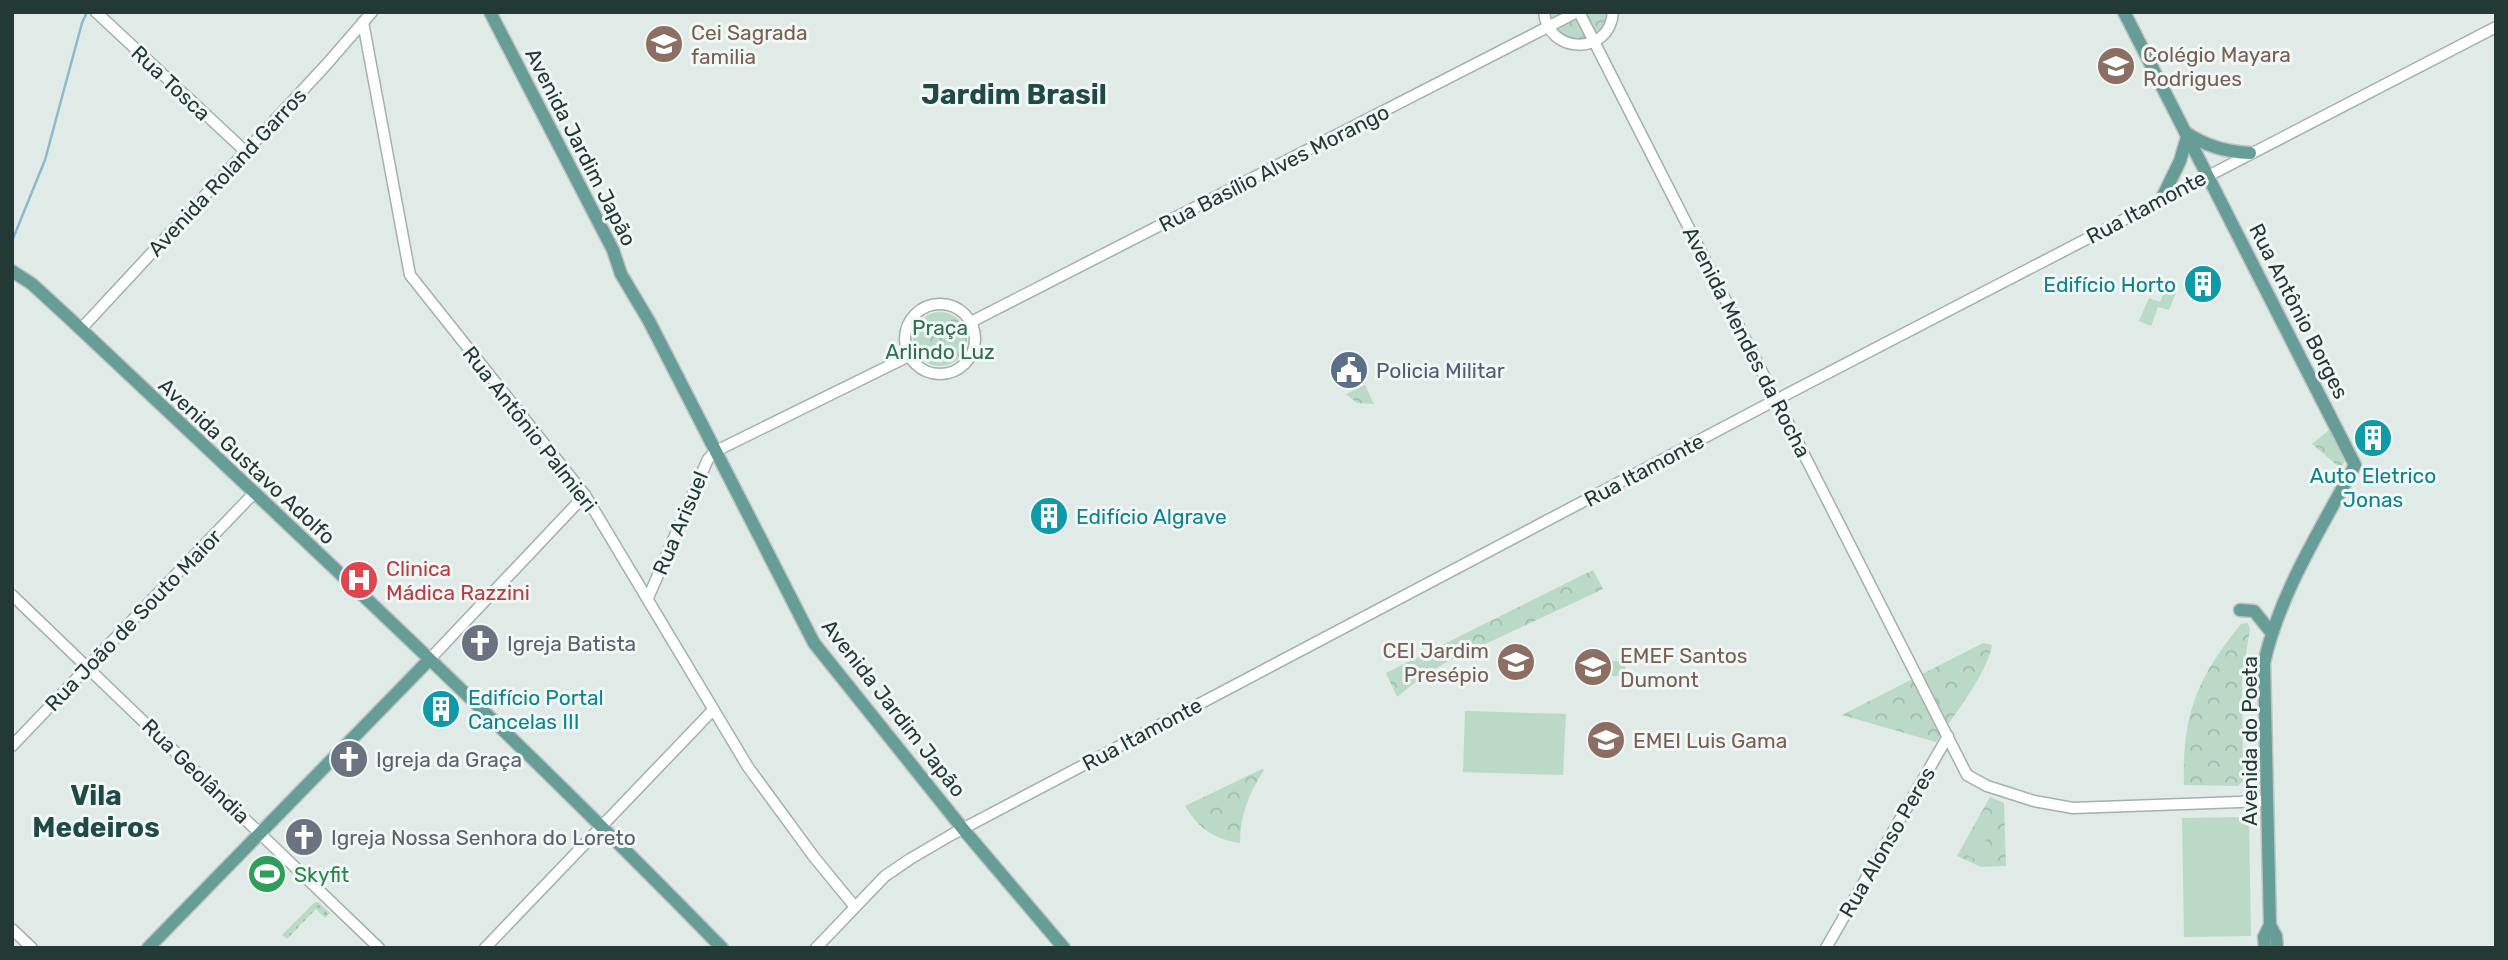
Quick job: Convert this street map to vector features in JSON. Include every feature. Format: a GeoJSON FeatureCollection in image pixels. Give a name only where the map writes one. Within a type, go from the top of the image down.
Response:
{"type":"FeatureCollection","features":[{"type":"Feature","properties":{"kind":"main road","name":"Avenida Jardim Japão"},"geometry":{"type":"LineString","coordinates":[[490,12],[619,263],[621,274],[649,321],[814,643],[963,829],[1064,948]]}},
{"type":"Feature","properties":{"kind":"main road","name":"Rua Antônio Borges"},"geometry":{"type":"LineString","coordinates":[[2124,12],[2355,465]]}},
{"type":"Feature","properties":{"kind":"main road"},"geometry":{"type":"LineString","coordinates":[[2161,200],[2180,162],[2185,134],[2211,146],[2250,153]]}},
{"type":"Feature","properties":{"kind":"main road","name":"Avenida Gustavo Adolfo"},"geometry":{"type":"LineString","coordinates":[[12,271],[32,284],[254,493],[602,827],[722,948]]}},
{"type":"Feature","properties":{"kind":"main road","name":"Avenida do Poeta"},"geometry":{"type":"LineString","coordinates":[[2277,948],[2276,936],[2270,925],[2264,663],[2271,632],[2281,606],[2355,465]]}},
{"type":"Feature","properties":{"kind":"main road"},"geometry":{"type":"LineString","coordinates":[[2239,610],[2254,611],[2271,632]]}},
{"type":"Feature","properties":{"kind":"main road"},"geometry":{"type":"LineString","coordinates":[[148,948],[429,660]]}},
{"type":"Feature","properties":{"kind":"main road","name":"Avenida do Poeta"},"geometry":{"type":"LineString","coordinates":[[2265,948],[2264,937],[2270,925]]}},
{"type":"Feature","properties":{"kind":"street","name":"Avenida Roland Garros"},"geometry":{"type":"LineString","coordinates":[[80,329],[246,152],[372,12]]}},
{"type":"Feature","properties":{"kind":"street"},"geometry":{"type":"LineString","coordinates":[[1544,12],[1547,27],[1563,42],[1573,46],[1594,42],[1609,27],[1613,12]]}},
{"type":"Feature","properties":{"kind":"street","name":"Rua Basílio Alves Morango"},"geometry":{"type":"LineString","coordinates":[[971,322],[1578,12]]}},
{"type":"Feature","properties":{"kind":"street","name":"Avenida Mendes da Rocha"},"geometry":{"type":"LineString","coordinates":[[1578,12],[1967,775],[1987,786],[2061,807],[2267,801]]}},
{"type":"Feature","properties":{"kind":"street","name":"Rua Tosca"},"geometry":{"type":"LineString","coordinates":[[97,13],[246,152]]}},
{"type":"Feature","properties":{"kind":"street","name":"Rua Antônio Palmieri"},"geometry":{"type":"LineString","coordinates":[[363,22],[410,275],[585,495],[755,778],[855,907]]}},
{"type":"Feature","properties":{"kind":"street","name":"Rua Itamonte"},"geometry":{"type":"LineString","coordinates":[[816,948],[895,869],[963,829],[1776,400],[2496,27]]}},
{"type":"Feature","properties":{"kind":"street"},"geometry":{"type":"LineString","coordinates":[[946,305],[964,314],[971,322],[975,332],[972,355],[956,370],[947,374],[928,372],[909,356],[906,347],[907,328],[911,320],[925,308],[946,305]]}},
{"type":"Feature","properties":{"kind":"street"},"geometry":{"type":"LineString","coordinates":[[716,451],[909,356]]}},
{"type":"Feature","properties":{"kind":"street","name":"Rua Arisuel"},"geometry":{"type":"LineString","coordinates":[[648,598],[708,459],[716,451]]}},
{"type":"Feature","properties":{"kind":"street","name":"Rua João de Souto Maior"},"geometry":{"type":"LineString","coordinates":[[12,746],[254,493]]}},
{"type":"Feature","properties":{"kind":"street"},"geometry":{"type":"LineString","coordinates":[[429,660],[585,495]]}},
{"type":"Feature","properties":{"kind":"street","name":"Rua Geolândia"},"geometry":{"type":"LineString","coordinates":[[12,595],[379,948]]}},
{"type":"Feature","properties":{"kind":"street"},"geometry":{"type":"LineString","coordinates":[[485,948],[713,710]]}},
{"type":"Feature","properties":{"kind":"street","name":"Rua Alonso Peres"},"geometry":{"type":"LineString","coordinates":[[1826,948],[1948,736]]}},
{"type":"Feature","properties":{"kind":"street"},"geometry":{"type":"LineString","coordinates":[[12,929],[32,948]]}},
{"type":"Feature","properties":{"kind":"green space"},"geometry":{"type":"Polygon","coordinates":[[[1549,12],[1609,12],[1599,33],[1590,39],[1580,40],[1561,34],[1549,12]]]}},
{"type":"Feature","properties":{"kind":"green space"},"geometry":{"type":"Polygon","coordinates":[[[2167,286],[2177,290],[2169,310],[2158,307],[2151,326],[2139,321],[2149,298],[2160,302],[2167,286]]]}},
{"type":"Feature","properties":{"kind":"green space","name":"Praça Arlindo Luz"},"geometry":{"type":"Polygon","coordinates":[[[940,312],[959,320],[967,339],[959,358],[940,366],[921,358],[913,339],[921,320],[940,312]]]}},
{"type":"Feature","properties":{"kind":"green space"},"geometry":{"type":"Polygon","coordinates":[[[1365,385],[1374,404],[1357,403],[1346,394],[1365,385]]]}},
{"type":"Feature","properties":{"kind":"green space"},"geometry":{"type":"Polygon","coordinates":[[[2329,430],[2345,460],[2342,467],[2312,444],[2329,430]]]}},
{"type":"Feature","properties":{"kind":"green space"},"geometry":{"type":"Polygon","coordinates":[[[1593,570],[1603,589],[1445,663],[1423,676],[1397,697],[1386,673],[1593,570]]]}},
{"type":"Feature","properties":{"kind":"green space"},"geometry":{"type":"Polygon","coordinates":[[[2248,623],[2250,629],[2242,679],[2243,781],[2238,786],[2184,785],[2186,737],[2195,698],[2213,662],[2241,624],[2248,623]]]}},
{"type":"Feature","properties":{"kind":"green space"},"geometry":{"type":"Polygon","coordinates":[[[1983,643],[1992,645],[1984,668],[1936,742],[1842,715],[1983,643]]]}},
{"type":"Feature","properties":{"kind":"green space"},"geometry":{"type":"Polygon","coordinates":[[[1599,661],[1625,661],[1625,676],[1599,676],[1599,661]]]}},
{"type":"Feature","properties":{"kind":"green space"},"geometry":{"type":"Polygon","coordinates":[[[1465,711],[1566,714],[1563,775],[1463,772],[1465,711]]]}},
{"type":"Feature","properties":{"kind":"green space"},"geometry":{"type":"Polygon","coordinates":[[[1264,770],[1244,814],[1240,843],[1208,832],[1185,806],[1264,770]]]}},
{"type":"Feature","properties":{"kind":"green space"},"geometry":{"type":"Polygon","coordinates":[[[1990,797],[2004,803],[2006,866],[1981,867],[1957,856],[1990,797]]]}},
{"type":"Feature","properties":{"kind":"green space"},"geometry":{"type":"Polygon","coordinates":[[[2249,817],[2251,936],[2184,937],[2182,818],[2249,817]]]}},
{"type":"Feature","properties":{"kind":"green space"},"geometry":{"type":"Polygon","coordinates":[[[1975,827],[1989,834],[1975,859],[1961,852],[1975,827]]]}},
{"type":"Feature","properties":{"kind":"green space"},"geometry":{"type":"Polygon","coordinates":[[[315,902],[330,913],[325,918],[316,909],[287,939],[282,935],[315,902]]]}},
{"type":"Feature","properties":{"kind":"waterway"},"geometry":{"type":"LineString","coordinates":[[12,241],[45,160],[87,12]]}},
{"type":"Feature","properties":{"kind":"place","name":"Cei Sagrada familia"},"geometry":{"type":"Point","coordinates":[664,44]}},
{"type":"Feature","properties":{"kind":"place","name":"Colégio Mayara Rodrigues"},"geometry":{"type":"Point","coordinates":[2116,66]}},
{"type":"Feature","properties":{"kind":"place","name":"Edifício Horto"},"geometry":{"type":"Point","coordinates":[2203,284]}},
{"type":"Feature","properties":{"kind":"place","name":"Policia Militar"},"geometry":{"type":"Point","coordinates":[1349,370]}},
{"type":"Feature","properties":{"kind":"place","name":"Auto Eletrico Jonas"},"geometry":{"type":"Point","coordinates":[2373,438]}},
{"type":"Feature","properties":{"kind":"place","name":"Edifício Algrave"},"geometry":{"type":"Point","coordinates":[1049,516]}},
{"type":"Feature","properties":{"kind":"place","name":"Clinica Mádica Razzini"},"geometry":{"type":"Point","coordinates":[359,580]}},
{"type":"Feature","properties":{"kind":"place","name":"Igreja Batista"},"geometry":{"type":"Point","coordinates":[480,643]}},
{"type":"Feature","properties":{"kind":"place","name":"CEI Jardim Presépio"},"geometry":{"type":"Point","coordinates":[1516,662]}},
{"type":"Feature","properties":{"kind":"place","name":"EMEF Santos Dumont"},"geometry":{"type":"Point","coordinates":[1593,667]}},
{"type":"Feature","properties":{"kind":"place","name":"Edifício Portal Cancelas III"},"geometry":{"type":"Point","coordinates":[441,709]}},
{"type":"Feature","properties":{"kind":"place","name":"EMEI Luis Gama"},"geometry":{"type":"Point","coordinates":[1606,740]}},
{"type":"Feature","properties":{"kind":"place","name":"Igreja da Graça"},"geometry":{"type":"Point","coordinates":[349,759]}},
{"type":"Feature","properties":{"kind":"place","name":"Igreja Nossa Senhora do Loreto"},"geometry":{"type":"Point","coordinates":[304,837]}},
{"type":"Feature","properties":{"kind":"place","name":"Skyfit"},"geometry":{"type":"Point","coordinates":[267,874]}},
{"type":"Feature","properties":{"kind":"district","name":"Jardim Brasil"},"geometry":{"type":"Point","coordinates":[1014,94]}},
{"type":"Feature","properties":{"kind":"district","name":"Vila Medeiros"},"geometry":{"type":"Point","coordinates":[96,811]}}]}
